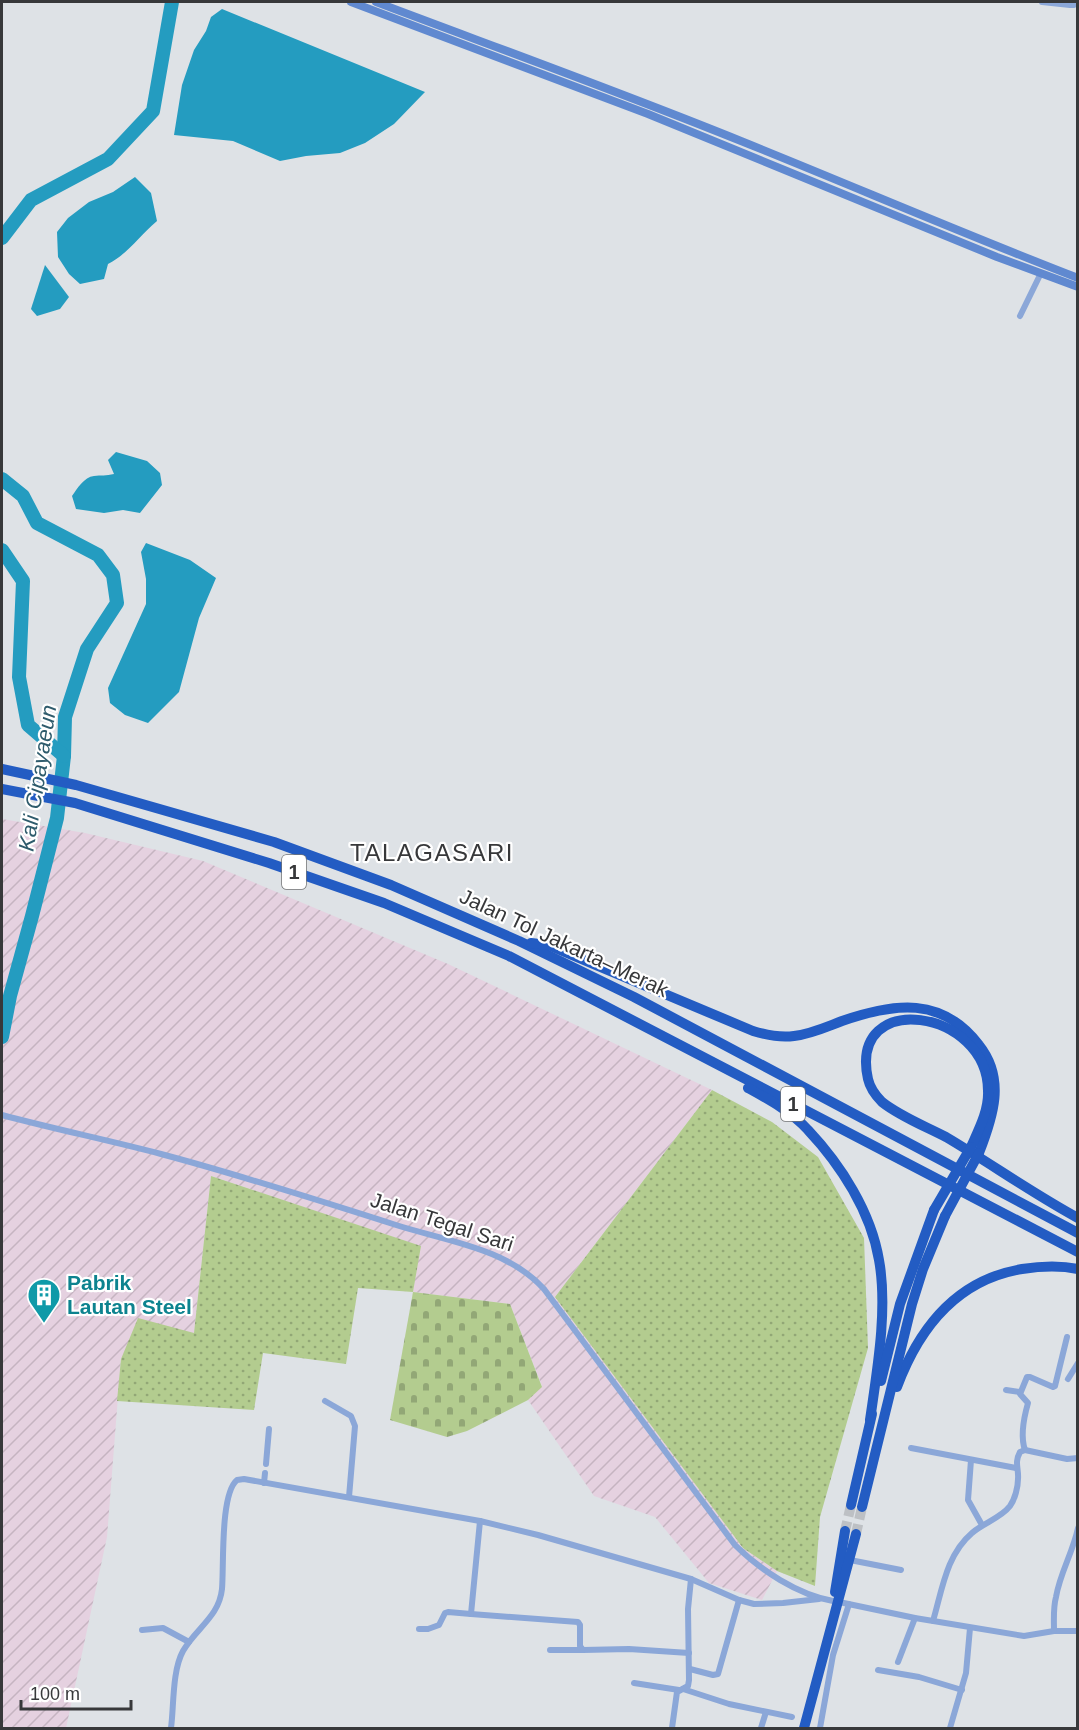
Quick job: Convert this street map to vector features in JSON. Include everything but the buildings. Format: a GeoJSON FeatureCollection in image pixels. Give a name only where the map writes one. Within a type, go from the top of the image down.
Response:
{"type":"FeatureCollection","features":[{"type":"Feature","properties":{"kind":"highway","name":"Jalan Tol Jakarta–Merak"},"geometry":{"type":"LineString","coordinates":[[2,769],[76,784],[274,842],[391,885],[519,941],[634,997],[1077,1233]]}},
{"type":"Feature","properties":{"kind":"highway","name":"Jalan Tol Jakarta–Merak"},"geometry":{"type":"LineString","coordinates":[[2,789],[75,803],[269,863],[384,903],[509,956],[1077,1252]]}},
{"type":"Feature","properties":{"kind":"highway"},"geometry":{"type":"LineString","coordinates":[[384,903],[391,885]]}},
{"type":"Feature","properties":{"kind":"highway"},"geometry":{"type":"LineString","coordinates":[[519,941],[548,945],[753,1032],[776,1037],[793,1036],[814,1032],[882,1009],[916,1006],[940,1013],[968,1029],[987,1055],[994,1073],[996,1094],[992,1114],[923,1269],[912,1304],[862,1507]]}},
{"type":"Feature","properties":{"kind":"highway"},"geometry":{"type":"LineString","coordinates":[[509,956],[783,1109],[807,1129],[832,1161],[853,1191],[867,1220],[879,1261],[882,1299],[878,1363],[870,1420]]}},
{"type":"Feature","properties":{"kind":"highway"},"geometry":{"type":"LineString","coordinates":[[851,1505],[900,1304],[934,1210],[975,1150],[988,1092],[987,1074],[980,1056],[959,1034],[938,1024],[913,1018],[895,1020],[878,1030],[868,1048],[865,1066],[869,1085],[884,1103],[945,1137],[1032,1193],[1077,1218]]}},
{"type":"Feature","properties":{"kind":"highway"},"geometry":{"type":"LineString","coordinates":[[885,1419],[904,1369],[919,1338],[942,1310],[961,1294],[994,1275],[1014,1270],[1040,1266],[1065,1266],[1077,1269]]}},
{"type":"Feature","properties":{"kind":"highway"},"geometry":{"type":"LineString","coordinates":[[804,1728],[839,1604],[850,1560],[850,1532],[839,1604]]}},
{"type":"Feature","properties":{"kind":"street"},"geometry":{"type":"LineString","coordinates":[[351,2],[648,114],[1077,287]]}},
{"type":"Feature","properties":{"kind":"street"},"geometry":{"type":"LineString","coordinates":[[376,2],[740,140],[1077,278]]}},
{"type":"Feature","properties":{"kind":"street"},"geometry":{"type":"LineString","coordinates":[[1042,2],[1074,5],[1077,2]]}},
{"type":"Feature","properties":{"kind":"street"},"geometry":{"type":"LineString","coordinates":[[1020,316],[1041,273]]}},
{"type":"Feature","properties":{"kind":"street","name":"Jalan Tegal Sari"},"geometry":{"type":"LineString","coordinates":[[2,1115],[199,1165],[418,1231],[493,1255],[518,1266],[544,1289],[735,1545],[778,1579],[819,1598],[839,1604],[970,1628],[1028,1636],[1054,1631],[1077,1631]]}},
{"type":"Feature","properties":{"kind":"street"},"geometry":{"type":"LineString","coordinates":[[1020,1392],[1027,1377],[1054,1387],[1067,1337]]}},
{"type":"Feature","properties":{"kind":"street"},"geometry":{"type":"LineString","coordinates":[[1068,1379],[1077,1363]]}},
{"type":"Feature","properties":{"kind":"street"},"geometry":{"type":"LineString","coordinates":[[1058,1374],[1076,1382]]}},
{"type":"Feature","properties":{"kind":"street"},"geometry":{"type":"LineString","coordinates":[[1006,1390],[1020,1392],[1028,1403],[1022,1440],[1025,1450]]}},
{"type":"Feature","properties":{"kind":"street"},"geometry":{"type":"LineString","coordinates":[[325,1401],[351,1416],[355,1426],[349,1497]]}},
{"type":"Feature","properties":{"kind":"street"},"geometry":{"type":"LineString","coordinates":[[266,1464],[269,1429]]}},
{"type":"Feature","properties":{"kind":"street"},"geometry":{"type":"LineString","coordinates":[[911,1448],[1016,1468]]}},
{"type":"Feature","properties":{"kind":"street"},"geometry":{"type":"LineString","coordinates":[[1025,1450],[1062,1458],[1077,1458]]}},
{"type":"Feature","properties":{"kind":"street"},"geometry":{"type":"LineString","coordinates":[[933,1621],[950,1563],[959,1547],[970,1534],[999,1516],[1010,1506],[1018,1482],[1016,1468],[1018,1456],[1025,1450]]}},
{"type":"Feature","properties":{"kind":"street"},"geometry":{"type":"LineString","coordinates":[[972,1460],[968,1500],[982,1525]]}},
{"type":"Feature","properties":{"kind":"street"},"geometry":{"type":"LineString","coordinates":[[264,1483],[265,1473]]}},
{"type":"Feature","properties":{"kind":"street"},"geometry":{"type":"LineString","coordinates":[[171,1728],[180,1660],[189,1642],[209,1621],[219,1604],[222,1590],[224,1535],[231,1489],[237,1480],[244,1479],[480,1521],[538,1535],[691,1579],[739,1600],[761,1605],[819,1598]]}},
{"type":"Feature","properties":{"kind":"street"},"geometry":{"type":"LineString","coordinates":[[471,1614],[480,1521]]}},
{"type":"Feature","properties":{"kind":"street"},"geometry":{"type":"LineString","coordinates":[[1054,1631],[1056,1596],[1065,1566],[1074,1547],[1077,1528]]}},
{"type":"Feature","properties":{"kind":"street"},"geometry":{"type":"LineString","coordinates":[[850,1560],[901,1570]]}},
{"type":"Feature","properties":{"kind":"street"},"geometry":{"type":"LineString","coordinates":[[672,1728],[681,1690],[688,1686],[690,1669],[688,1609],[691,1579]]}},
{"type":"Feature","properties":{"kind":"street"},"geometry":{"type":"LineString","coordinates":[[690,1669],[713,1675],[718,1674],[739,1600]]}},
{"type":"Feature","properties":{"kind":"street"},"geometry":{"type":"LineString","coordinates":[[820,1728],[839,1604]]}},
{"type":"Feature","properties":{"kind":"street"},"geometry":{"type":"LineString","coordinates":[[419,1629],[440,1625],[445,1613],[448,1612],[578,1622],[580,1646],[583,1650]]}},
{"type":"Feature","properties":{"kind":"street"},"geometry":{"type":"LineString","coordinates":[[898,1662],[915,1618]]}},
{"type":"Feature","properties":{"kind":"street"},"geometry":{"type":"LineString","coordinates":[[142,1630],[163,1628],[189,1642]]}},
{"type":"Feature","properties":{"kind":"street"},"geometry":{"type":"LineString","coordinates":[[950,1728],[962,1690],[970,1628]]}},
{"type":"Feature","properties":{"kind":"street"},"geometry":{"type":"LineString","coordinates":[[550,1650],[628,1649],[689,1653]]}},
{"type":"Feature","properties":{"kind":"street"},"geometry":{"type":"LineString","coordinates":[[878,1670],[919,1677],[962,1690]]}},
{"type":"Feature","properties":{"kind":"street"},"geometry":{"type":"LineString","coordinates":[[634,1683],[681,1690],[729,1704],[792,1717]]}},
{"type":"Feature","properties":{"kind":"street"},"geometry":{"type":"LineString","coordinates":[[761,1728],[766,1712]]}},
{"type":"Feature","properties":{"kind":"shaded area"},"geometry":{"type":"Polygon","coordinates":[[[2,819],[85,833],[203,861],[448,964],[712,1090],[555,1297],[743,1548],[777,1571],[762,1600],[709,1583],[655,1517],[594,1496],[528,1400],[542,1386],[510,1304],[413,1292],[420,1246],[211,1176],[194,1334],[121,1358],[107,1537],[66,1728],[2,1728],[2,819]]]}},
{"type":"Feature","properties":{"kind":"green space"},"geometry":{"type":"Polygon","coordinates":[[[712,1090],[772,1122],[818,1157],[864,1238],[868,1348],[820,1517],[815,1586],[777,1571],[743,1548],[555,1297],[712,1090]]]}},
{"type":"Feature","properties":{"kind":"green space"},"geometry":{"type":"Polygon","coordinates":[[[211,1176],[421,1246],[413,1292],[358,1288],[346,1364],[263,1353],[254,1410],[117,1401],[121,1359],[138,1318],[194,1333],[211,1176]]]}},
{"type":"Feature","properties":{"kind":"green space"},"geometry":{"type":"Polygon","coordinates":[[[413,1292],[510,1304],[542,1387],[528,1400],[467,1431],[447,1437],[390,1420],[413,1292]]]}},
{"type":"Feature","properties":{"kind":"water"},"geometry":{"type":"Polygon","coordinates":[[[222,9],[425,92],[394,124],[365,143],[340,153],[280,161],[233,141],[174,135],[182,85],[194,50],[206,31],[211,17],[222,9]]]}},
{"type":"Feature","properties":{"kind":"water"},"geometry":{"type":"Polygon","coordinates":[[[135,177],[151,193],[157,221],[128,250],[108,264],[104,279],[80,284],[69,274],[58,257],[57,232],[68,218],[89,202],[113,192],[135,177]]]}},
{"type":"Feature","properties":{"kind":"water"},"geometry":{"type":"Polygon","coordinates":[[[45,265],[69,297],[60,309],[37,316],[31,309],[45,265]]]}},
{"type":"Feature","properties":{"kind":"water"},"geometry":{"type":"Polygon","coordinates":[[[116,452],[147,461],[160,473],[162,485],[140,513],[123,510],[104,513],[76,509],[72,496],[84,481],[94,476],[114,474],[108,460],[116,452]]]}},
{"type":"Feature","properties":{"kind":"water"},"geometry":{"type":"Polygon","coordinates":[[[146,543],[190,560],[216,578],[199,618],[179,692],[148,723],[125,715],[110,703],[108,688],[146,604],[146,579],[141,552],[146,543]]]}},
{"type":"Feature","properties":{"kind":"waterway","name":"Kali Cipayaeun"},"geometry":{"type":"LineString","coordinates":[[2,238],[31,200],[108,159],[153,111],[172,2]]}},
{"type":"Feature","properties":{"kind":"waterway","name":"Kali Cipayaeun"},"geometry":{"type":"LineString","coordinates":[[2,479],[23,496],[37,523],[98,555],[113,575],[117,603],[87,649],[65,717],[64,756],[57,818],[10,996],[2,1037]]}},
{"type":"Feature","properties":{"kind":"waterway"},"geometry":{"type":"LineString","coordinates":[[2,550],[23,581],[19,677],[28,725],[64,756]]}},
{"type":"Feature","properties":{"kind":"tunnel"},"geometry":{"type":"LineString","coordinates":[[845,1531],[851,1505]]}},
{"type":"Feature","properties":{"kind":"tunnel"},"geometry":{"type":"LineString","coordinates":[[856,1534],[862,1507]]}},
{"type":"Feature","properties":{"kind":"place","name":"Pabrik Lautan Steel"},"geometry":{"type":"Point","coordinates":[44,1324]}},
{"type":"Feature","properties":{"kind":"district","name":"TALAGASARI"},"geometry":{"type":"Point","coordinates":[432,853]}}]}
